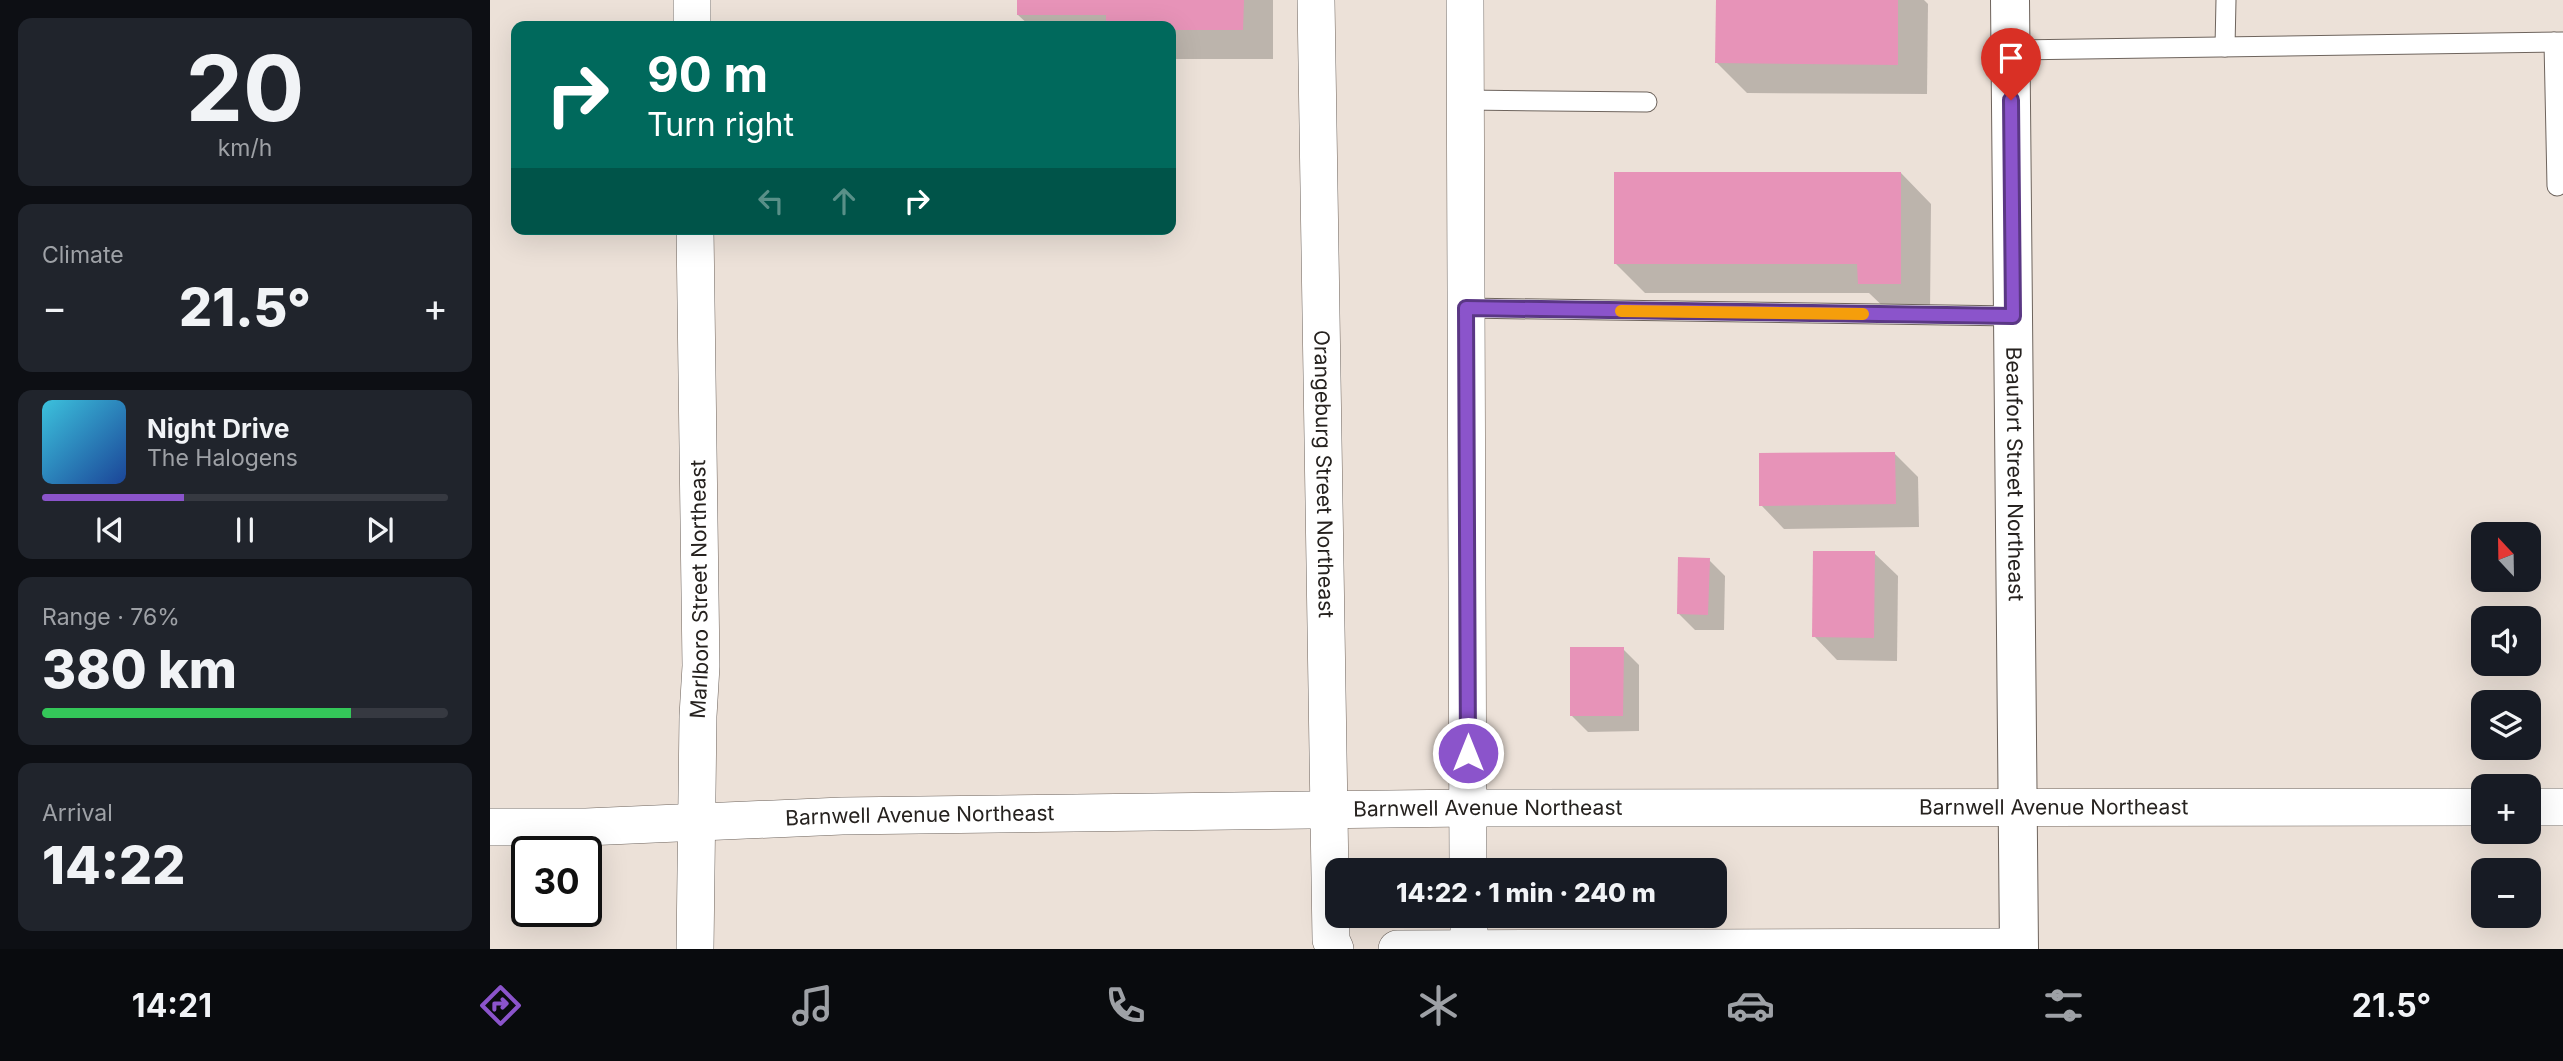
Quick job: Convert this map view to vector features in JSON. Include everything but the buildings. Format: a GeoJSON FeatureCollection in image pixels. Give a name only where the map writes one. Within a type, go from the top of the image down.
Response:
{"type":"FeatureCollection","features":[{"type":"Feature","properties":{"kind":"street"},"geometry":{"type":"LineString","coordinates":[[692,0],[692,21]]}},
{"type":"Feature","properties":{"kind":"street","name":"Orangeburg Street Northeast"},"geometry":{"type":"LineString","coordinates":[[1317,0],[1332,940],[1335,949]]}},
{"type":"Feature","properties":{"kind":"street"},"geometry":{"type":"LineString","coordinates":[[1465,0],[1468,858]]}},
{"type":"Feature","properties":{"kind":"street","name":"Beaufort Street Northeast"},"geometry":{"type":"LineString","coordinates":[[2010,0],[2020,948]]}},
{"type":"Feature","properties":{"kind":"street","name":"Marlboro Street Northeast"},"geometry":{"type":"LineString","coordinates":[[695,235],[701,666],[695,949]]}},
{"type":"Feature","properties":{"kind":"street","name":"Barnwell Avenue Northeast"},"geometry":{"type":"LineString","coordinates":[[490,827],[696,823],[842,816],[1468,808],[2471,807]]}},
{"type":"Feature","properties":{"kind":"street"},"geometry":{"type":"LineString","coordinates":[[2541,807],[2563,807]]}},
{"type":"Feature","properties":{"kind":"street"},"geometry":{"type":"LineString","coordinates":[[1397,949],[1469,937],[2020,948]]}},
{"type":"Feature","properties":{"kind":"lane"},"geometry":{"type":"LineString","coordinates":[[2225,47],[2226,0]]}},
{"type":"Feature","properties":{"kind":"lane"},"geometry":{"type":"LineString","coordinates":[[2011,50],[2559,42],[2557,186]]}},
{"type":"Feature","properties":{"kind":"lane"},"geometry":{"type":"LineString","coordinates":[[1465,100],[1647,102]]}},
{"type":"Feature","properties":{"kind":"lane"},"geometry":{"type":"LineString","coordinates":[[1466,308],[2013,316]]}},
{"type":"Feature","properties":{"kind":"slow traffic"},"geometry":{"type":"LineString","coordinates":[[1621,311],[1863,314]]}},
{"type":"Feature","properties":{"kind":"route"},"geometry":{"type":"LineString","coordinates":[[1468,753],[1466,308],[2013,316],[2011,100]]}}]}
